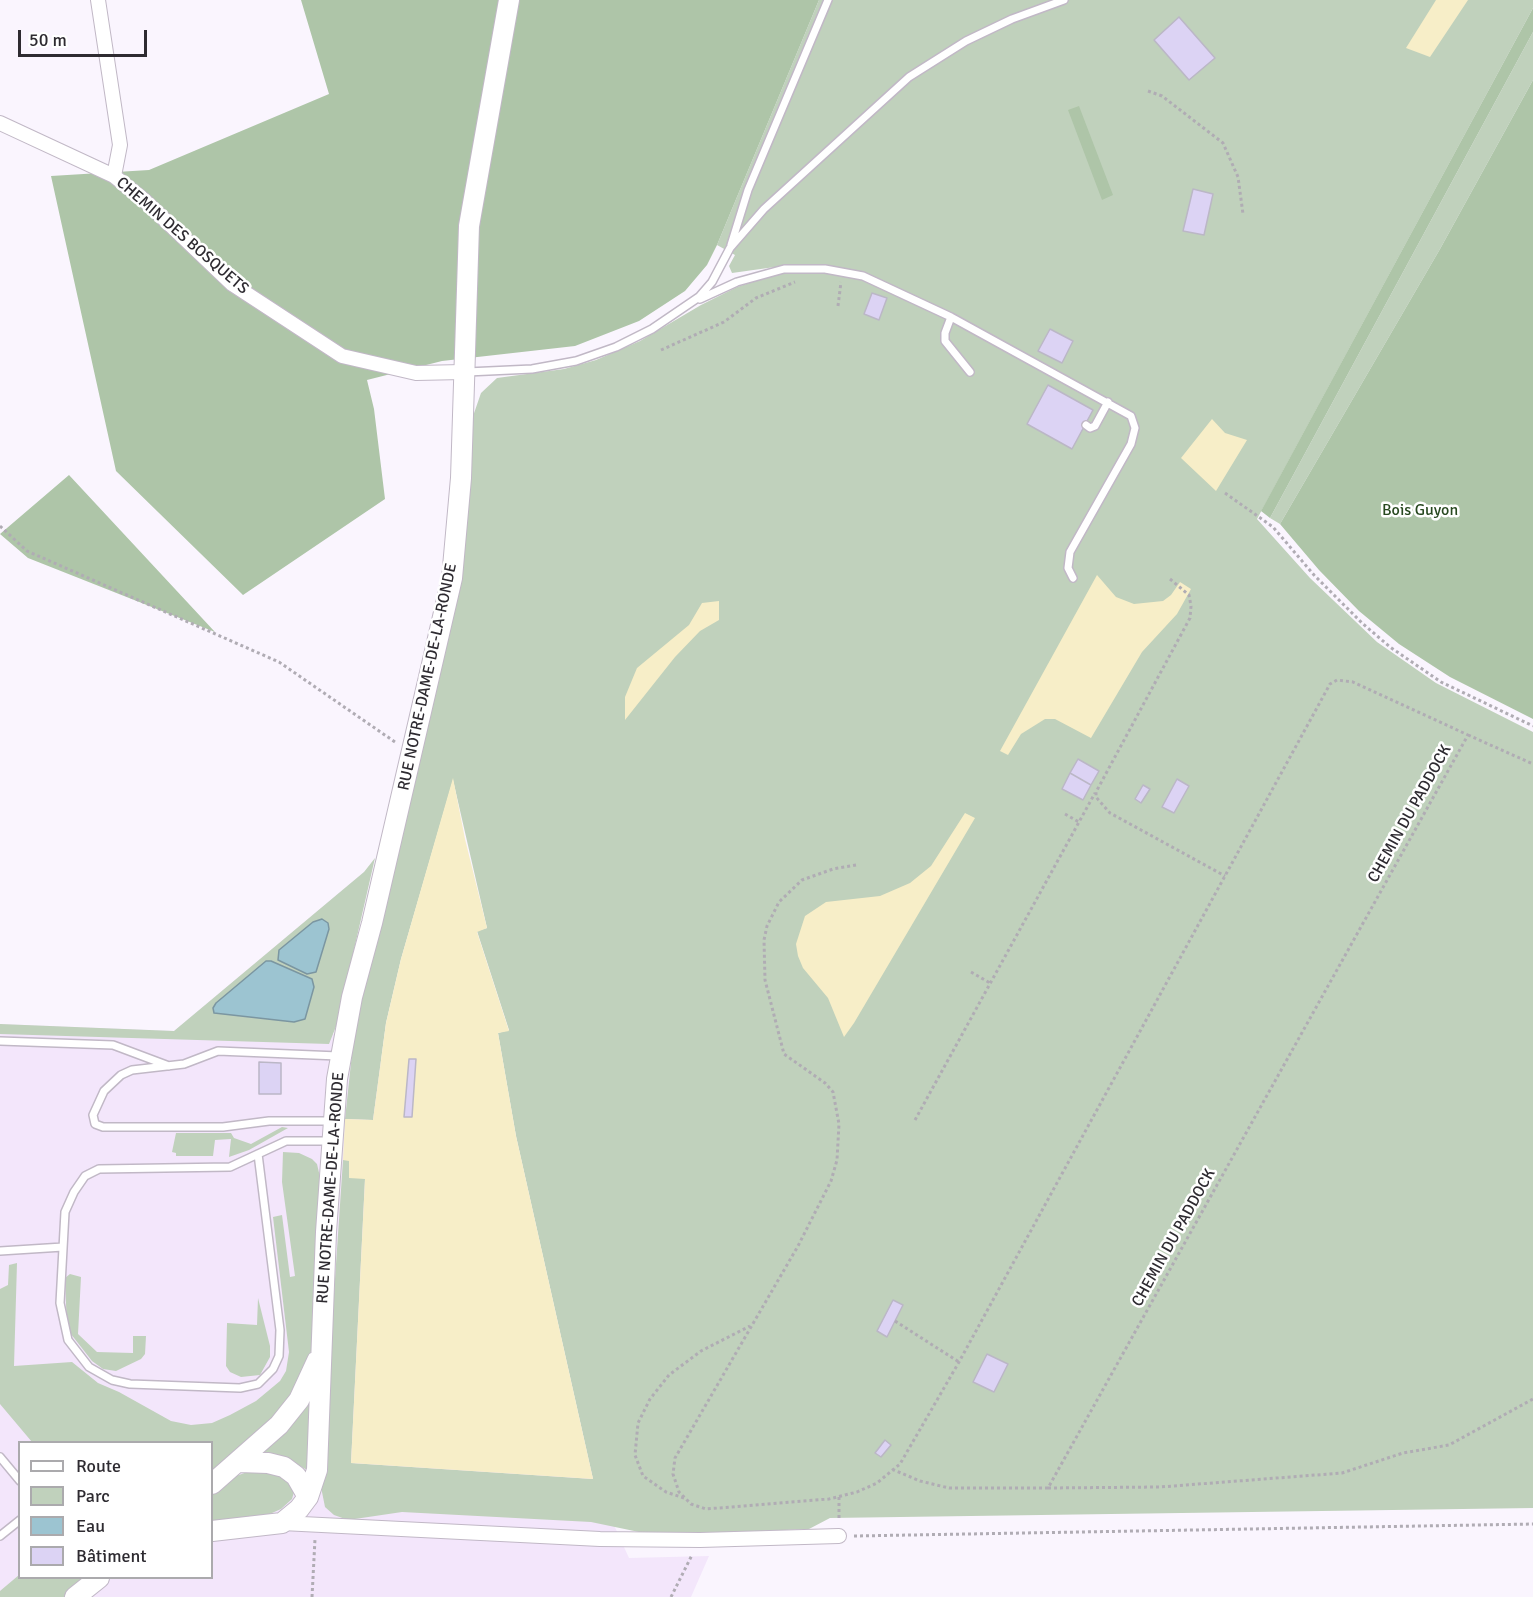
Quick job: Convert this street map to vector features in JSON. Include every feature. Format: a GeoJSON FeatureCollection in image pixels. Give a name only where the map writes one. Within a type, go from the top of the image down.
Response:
{"type":"FeatureCollection","features":[{"type":"Feature","properties":{"kind":"main road","name":"RUE NOTRE-DAME-DE-LA-RONDE"},"geometry":{"type":"LineString","coordinates":[[282,1523],[299,1509],[308,1497],[318,1470],[321,1350],[333,1121],[340,1056],[452,578],[461,478],[469,226],[509,0]]}},
{"type":"Feature","properties":{"kind":"main road","name":"RUE NOTRE-DAME-DE-LA-RONDE"},"geometry":{"type":"LineString","coordinates":[[213,1483],[279,1425],[299,1400],[321,1350]]}},
{"type":"Feature","properties":{"kind":"main road"},"geometry":{"type":"LineString","coordinates":[[239,1462],[268,1463],[285,1467],[296,1476],[308,1497]]}},
{"type":"Feature","properties":{"kind":"main road"},"geometry":{"type":"LineString","coordinates":[[213,1531],[282,1523]]}},
{"type":"Feature","properties":{"kind":"main road"},"geometry":{"type":"LineString","coordinates":[[75,1597],[98,1579]]}},
{"type":"Feature","properties":{"kind":"street"},"geometry":{"type":"LineString","coordinates":[[98,0],[120,146],[114,176]]}},
{"type":"Feature","properties":{"kind":"street","name":"CHEMIN DES BOSQUETS"},"geometry":{"type":"LineString","coordinates":[[0,123],[114,176],[144,200],[232,285],[342,356],[416,373],[463,372]]}},
{"type":"Feature","properties":{"kind":"street"},"geometry":{"type":"LineString","coordinates":[[282,1523],[600,1539],[700,1540],[839,1536]]}},
{"type":"Feature","properties":{"kind":"lane"},"geometry":{"type":"LineString","coordinates":[[730,248],[748,190],[828,0]]}},
{"type":"Feature","properties":{"kind":"lane"},"geometry":{"type":"LineString","coordinates":[[685,308],[705,291],[730,248],[796,177],[909,77],[966,41],[1012,19],[1064,0]]}},
{"type":"Feature","properties":{"kind":"lane"},"geometry":{"type":"LineString","coordinates":[[463,372],[532,369],[576,362],[634,339],[685,308],[737,282],[760,274],[810,268],[843,272],[877,281],[951,317],[1108,402],[1133,418],[1134,433],[1131,444],[1070,552],[1068,568],[1073,578]]}},
{"type":"Feature","properties":{"kind":"lane"},"geometry":{"type":"LineString","coordinates":[[951,317],[945,333],[945,341],[970,372]]}},
{"type":"Feature","properties":{"kind":"lane"},"geometry":{"type":"LineString","coordinates":[[1086,425],[1090,428],[1095,426],[1108,402]]}},
{"type":"Feature","properties":{"kind":"lane"},"geometry":{"type":"LineString","coordinates":[[0,1041],[113,1045],[172,1067]]}},
{"type":"Feature","properties":{"kind":"lane"},"geometry":{"type":"LineString","coordinates":[[333,1121],[269,1121],[223,1127],[103,1127],[94,1124],[94,1110],[99,1097],[121,1075],[132,1070],[172,1067],[218,1051],[340,1056]]}},
{"type":"Feature","properties":{"kind":"lane"},"geometry":{"type":"LineString","coordinates":[[258,1154],[280,1330],[276,1363],[269,1375],[258,1384],[240,1388],[144,1385],[112,1380],[96,1372],[72,1348],[62,1320],[63,1247],[68,1203],[79,1183],[91,1172],[111,1169],[222,1168],[239,1164],[258,1154],[286,1141],[332,1141]]}},
{"type":"Feature","properties":{"kind":"lane"},"geometry":{"type":"LineString","coordinates":[[0,1251],[63,1247]]}},
{"type":"Feature","properties":{"kind":"lane"},"geometry":{"type":"LineString","coordinates":[[0,1457],[18,1479]]}},
{"type":"Feature","properties":{"kind":"lane"},"geometry":{"type":"LineString","coordinates":[[0,1536],[18,1522]]}},
{"type":"Feature","properties":{"kind":"path"},"geometry":{"type":"LineString","coordinates":[[1148,91],[1162,96],[1223,143],[1238,177],[1243,214]]}},
{"type":"Feature","properties":{"kind":"path"},"geometry":{"type":"LineString","coordinates":[[661,350],[724,322],[756,298],[796,281],[810,268]]}},
{"type":"Feature","properties":{"kind":"path"},"geometry":{"type":"LineString","coordinates":[[838,306],[843,272]]}},
{"type":"Feature","properties":{"kind":"path"},"geometry":{"type":"LineString","coordinates":[[1225,493],[1266,521],[1314,575],[1362,623],[1390,647],[1441,682],[1533,726]]}},
{"type":"Feature","properties":{"kind":"path"},"geometry":{"type":"LineString","coordinates":[[0,526],[27,551],[279,662],[411,753]]}},
{"type":"Feature","properties":{"kind":"path"},"geometry":{"type":"LineString","coordinates":[[915,1120],[1190,618],[1189,595],[1170,579]]}},
{"type":"Feature","properties":{"kind":"path","name":"CHEMIN DU PADDOCK"},"geometry":{"type":"LineString","coordinates":[[752,1325],[701,1351],[669,1375],[650,1399],[638,1423],[635,1455],[643,1476],[666,1492],[706,1509],[789,1504],[839,1497],[867,1488],[894,1470],[900,1464],[959,1362],[1327,688],[1337,680],[1353,682],[1468,735],[1048,1488]]}},
{"type":"Feature","properties":{"kind":"path"},"geometry":{"type":"LineString","coordinates":[[1468,735],[1533,764]]}},
{"type":"Feature","properties":{"kind":"path"},"geometry":{"type":"LineString","coordinates":[[1096,792],[1097,801],[1110,813],[1225,876]]}},
{"type":"Feature","properties":{"kind":"path"},"geometry":{"type":"LineString","coordinates":[[1065,814],[1079,822]]}},
{"type":"Feature","properties":{"kind":"path"},"geometry":{"type":"LineString","coordinates":[[686,1499],[679,1492],[673,1474],[675,1458],[798,1246],[835,1170],[839,1143],[837,1106],[833,1092],[825,1083],[784,1054],[765,980],[764,939],[767,926],[779,902],[802,880],[833,869],[856,865]]}},
{"type":"Feature","properties":{"kind":"path"},"geometry":{"type":"LineString","coordinates":[[971,972],[990,983]]}},
{"type":"Feature","properties":{"kind":"path"},"geometry":{"type":"LineString","coordinates":[[895,1320],[959,1362]]}},
{"type":"Feature","properties":{"kind":"path"},"geometry":{"type":"LineString","coordinates":[[894,1470],[920,1481],[949,1488],[1160,1487],[1342,1473],[1403,1453],[1449,1445],[1533,1399]]}},
{"type":"Feature","properties":{"kind":"path"},"geometry":{"type":"LineString","coordinates":[[839,1497],[839,1536],[1533,1524]]}},
{"type":"Feature","properties":{"kind":"path"},"geometry":{"type":"LineString","coordinates":[[312,1597],[315,1524]]}},
{"type":"Feature","properties":{"kind":"path"},"geometry":{"type":"LineString","coordinates":[[671,1597],[700,1540]]}},
{"type":"Feature","properties":{"kind":"shaded area"},"geometry":{"type":"Polygon","coordinates":[[[364,872],[328,1034],[353,1033],[530,1207],[593,1479],[629,1558],[709,1556],[691,1597],[0,1597],[0,1024],[174,1031],[364,872]]]}},
{"type":"Feature","properties":{"kind":"green space"},"geometry":{"type":"Polygon","coordinates":[[[301,0],[819,0],[717,245],[707,265],[685,291],[639,321],[575,346],[442,361],[367,380],[374,409],[385,499],[243,595],[116,471],[51,176],[149,170],[329,94],[301,0]]]}},
{"type":"Feature","properties":{"kind":"green space"},"geometry":{"type":"Polygon","coordinates":[[[819,0],[1533,0],[1533,8],[1257,519],[1310,578],[1377,642],[1436,683],[1533,732],[1533,1508],[830,1518],[809,1529],[689,1534],[639,1532],[591,1522],[402,1512],[348,1520],[334,1515],[325,1507],[321,1487],[343,1160],[349,1160],[365,1179],[351,1463],[593,1479],[516,1136],[498,1033],[509,1030],[477,931],[487,928],[453,780],[401,959],[386,1023],[373,1120],[345,1119],[356,1016],[420,758],[447,626],[472,419],[481,393],[497,378],[564,369],[596,360],[640,341],[737,287],[777,274],[775,267],[732,273],[729,266],[735,255],[717,245],[819,0]]]}},
{"type":"Feature","properties":{"kind":"green space"},"geometry":{"type":"Polygon","coordinates":[[[1533,8],[1533,32],[1270,518],[1261,511],[1533,8]]]}},
{"type":"Feature","properties":{"kind":"green space"},"geometry":{"type":"Polygon","coordinates":[[[1533,32],[1533,80],[1440,249],[1280,524],[1270,518],[1533,32]]]}},
{"type":"Feature","properties":{"kind":"green space","name":"Bois Guyon"},"geometry":{"type":"Polygon","coordinates":[[[1533,80],[1533,719],[1450,677],[1399,644],[1359,611],[1319,570],[1280,524],[1440,249],[1533,80]]]}},
{"type":"Feature","properties":{"kind":"green space"},"geometry":{"type":"Polygon","coordinates":[[[1079,106],[1113,195],[1102,200],[1068,110],[1079,106]]]}},
{"type":"Feature","properties":{"kind":"green space"},"geometry":{"type":"Polygon","coordinates":[[[69,475],[215,632],[28,558],[0,534],[69,475]]]}},
{"type":"Feature","properties":{"kind":"green space"},"geometry":{"type":"Polygon","coordinates":[[[375,858],[337,1024],[329,1044],[0,1034],[0,1024],[174,1031],[364,872],[375,858]]]}},
{"type":"Feature","properties":{"kind":"green space"},"geometry":{"type":"Polygon","coordinates":[[[282,1127],[288,1128],[249,1150],[229,1157],[231,1139],[215,1140],[213,1156],[176,1156],[176,1153],[172,1152],[176,1133],[231,1133],[234,1138],[251,1144],[282,1127]]]}},
{"type":"Feature","properties":{"kind":"green space"},"geometry":{"type":"Polygon","coordinates":[[[283,1152],[299,1153],[317,1164],[320,1177],[314,1327],[306,1369],[287,1407],[213,1476],[213,1441],[31,1441],[0,1404],[0,1289],[8,1285],[9,1265],[17,1263],[14,1366],[72,1362],[98,1383],[171,1421],[191,1425],[212,1423],[256,1401],[280,1381],[286,1371],[289,1352],[273,1217],[282,1215],[290,1277],[295,1276],[282,1182],[283,1152]]]}},
{"type":"Feature","properties":{"kind":"green space"},"geometry":{"type":"Polygon","coordinates":[[[70,1274],[81,1277],[78,1334],[97,1352],[133,1353],[133,1336],[146,1336],[145,1354],[141,1359],[116,1371],[103,1369],[92,1361],[67,1329],[65,1278],[70,1274]]]}},
{"type":"Feature","properties":{"kind":"green space"},"geometry":{"type":"Polygon","coordinates":[[[258,1298],[270,1346],[270,1357],[260,1375],[241,1377],[230,1372],[226,1366],[227,1323],[257,1325],[258,1298]]]}},
{"type":"Feature","properties":{"kind":"green space"},"geometry":{"type":"Polygon","coordinates":[[[315,1396],[307,1470],[290,1460],[263,1453],[298,1408],[315,1396]]]}},
{"type":"Feature","properties":{"kind":"green space"},"geometry":{"type":"Polygon","coordinates":[[[250,1471],[278,1474],[290,1483],[294,1492],[292,1499],[281,1509],[263,1517],[213,1523],[213,1492],[236,1476],[250,1471]]]}},
{"type":"Feature","properties":{"kind":"green space"},"geometry":{"type":"Polygon","coordinates":[[[18,1576],[18,1579],[86,1579],[64,1597],[0,1597],[0,1591],[18,1576]]]}},
{"type":"Feature","properties":{"kind":"sand"},"geometry":{"type":"Polygon","coordinates":[[[1436,0],[1468,0],[1430,57],[1406,48],[1436,0]]]}},
{"type":"Feature","properties":{"kind":"sand"},"geometry":{"type":"Polygon","coordinates":[[[1212,419],[1225,433],[1247,440],[1216,491],[1181,458],[1212,419]]]}},
{"type":"Feature","properties":{"kind":"sand"},"geometry":{"type":"Polygon","coordinates":[[[1097,575],[1116,597],[1134,604],[1163,601],[1171,595],[1180,582],[1191,589],[1177,614],[1142,652],[1091,738],[1055,719],[1045,719],[1021,734],[1008,755],[1000,751],[1097,575]]]}},
{"type":"Feature","properties":{"kind":"sand"},"geometry":{"type":"Polygon","coordinates":[[[719,601],[719,620],[700,631],[675,657],[625,720],[625,697],[637,668],[689,625],[702,603],[719,601]]]}},
{"type":"Feature","properties":{"kind":"sand"},"geometry":{"type":"Polygon","coordinates":[[[453,778],[487,928],[477,932],[509,1031],[498,1033],[516,1136],[593,1479],[351,1463],[365,1179],[349,1178],[349,1161],[343,1160],[345,1119],[373,1120],[386,1023],[401,959],[453,778]]]}},
{"type":"Feature","properties":{"kind":"sand"},"geometry":{"type":"Polygon","coordinates":[[[965,813],[975,818],[844,1037],[828,998],[803,968],[798,956],[796,944],[805,916],[826,902],[880,896],[910,883],[931,866],[965,813]]]}},
{"type":"Feature","properties":{"kind":"water"},"geometry":{"type":"Polygon","coordinates":[[[322,919],[328,923],[329,929],[316,972],[307,974],[278,960],[279,950],[313,922],[322,919]]]}},
{"type":"Feature","properties":{"kind":"water"},"geometry":{"type":"Polygon","coordinates":[[[266,961],[271,961],[312,979],[314,987],[305,1019],[294,1022],[214,1013],[213,1008],[216,1003],[266,961]]]}},
{"type":"Feature","properties":{"kind":"building"},"geometry":{"type":"Polygon","coordinates":[[[1179,17],[1215,58],[1189,80],[1154,40],[1179,17]]]}},
{"type":"Feature","properties":{"kind":"building"},"geometry":{"type":"Polygon","coordinates":[[[1193,189],[1213,194],[1204,235],[1183,231],[1193,189]]]}},
{"type":"Feature","properties":{"kind":"building"},"geometry":{"type":"Polygon","coordinates":[[[872,293],[887,298],[879,320],[864,314],[872,293]]]}},
{"type":"Feature","properties":{"kind":"building"},"geometry":{"type":"Polygon","coordinates":[[[1050,329],[1073,341],[1062,363],[1038,351],[1050,329]]]}},
{"type":"Feature","properties":{"kind":"building"},"geometry":{"type":"Polygon","coordinates":[[[1048,385],[1093,410],[1072,449],[1027,424],[1048,385]]]}},
{"type":"Feature","properties":{"kind":"building"},"geometry":{"type":"Polygon","coordinates":[[[1078,759],[1099,771],[1091,785],[1070,773],[1078,759]]]}},
{"type":"Feature","properties":{"kind":"building"},"geometry":{"type":"Polygon","coordinates":[[[1070,773],[1091,785],[1083,800],[1062,789],[1070,773]]]}},
{"type":"Feature","properties":{"kind":"building"},"geometry":{"type":"Polygon","coordinates":[[[1177,779],[1189,786],[1174,813],[1162,807],[1177,779]]]}},
{"type":"Feature","properties":{"kind":"building"},"geometry":{"type":"Polygon","coordinates":[[[1143,785],[1150,789],[1141,803],[1135,799],[1143,785]]]}},
{"type":"Feature","properties":{"kind":"building"},"geometry":{"type":"Polygon","coordinates":[[[409,1059],[416,1059],[412,1117],[404,1117],[409,1059]]]}},
{"type":"Feature","properties":{"kind":"building"},"geometry":{"type":"Polygon","coordinates":[[[259,1062],[281,1063],[281,1094],[259,1094],[259,1062]]]}},
{"type":"Feature","properties":{"kind":"building"},"geometry":{"type":"Polygon","coordinates":[[[893,1300],[903,1305],[887,1337],[877,1331],[893,1300]]]}},
{"type":"Feature","properties":{"kind":"building"},"geometry":{"type":"Polygon","coordinates":[[[987,1354],[1008,1364],[994,1392],[973,1382],[987,1354]]]}},
{"type":"Feature","properties":{"kind":"building"},"geometry":{"type":"Polygon","coordinates":[[[885,1440],[891,1445],[881,1457],[875,1453],[885,1440]]]}}]}
